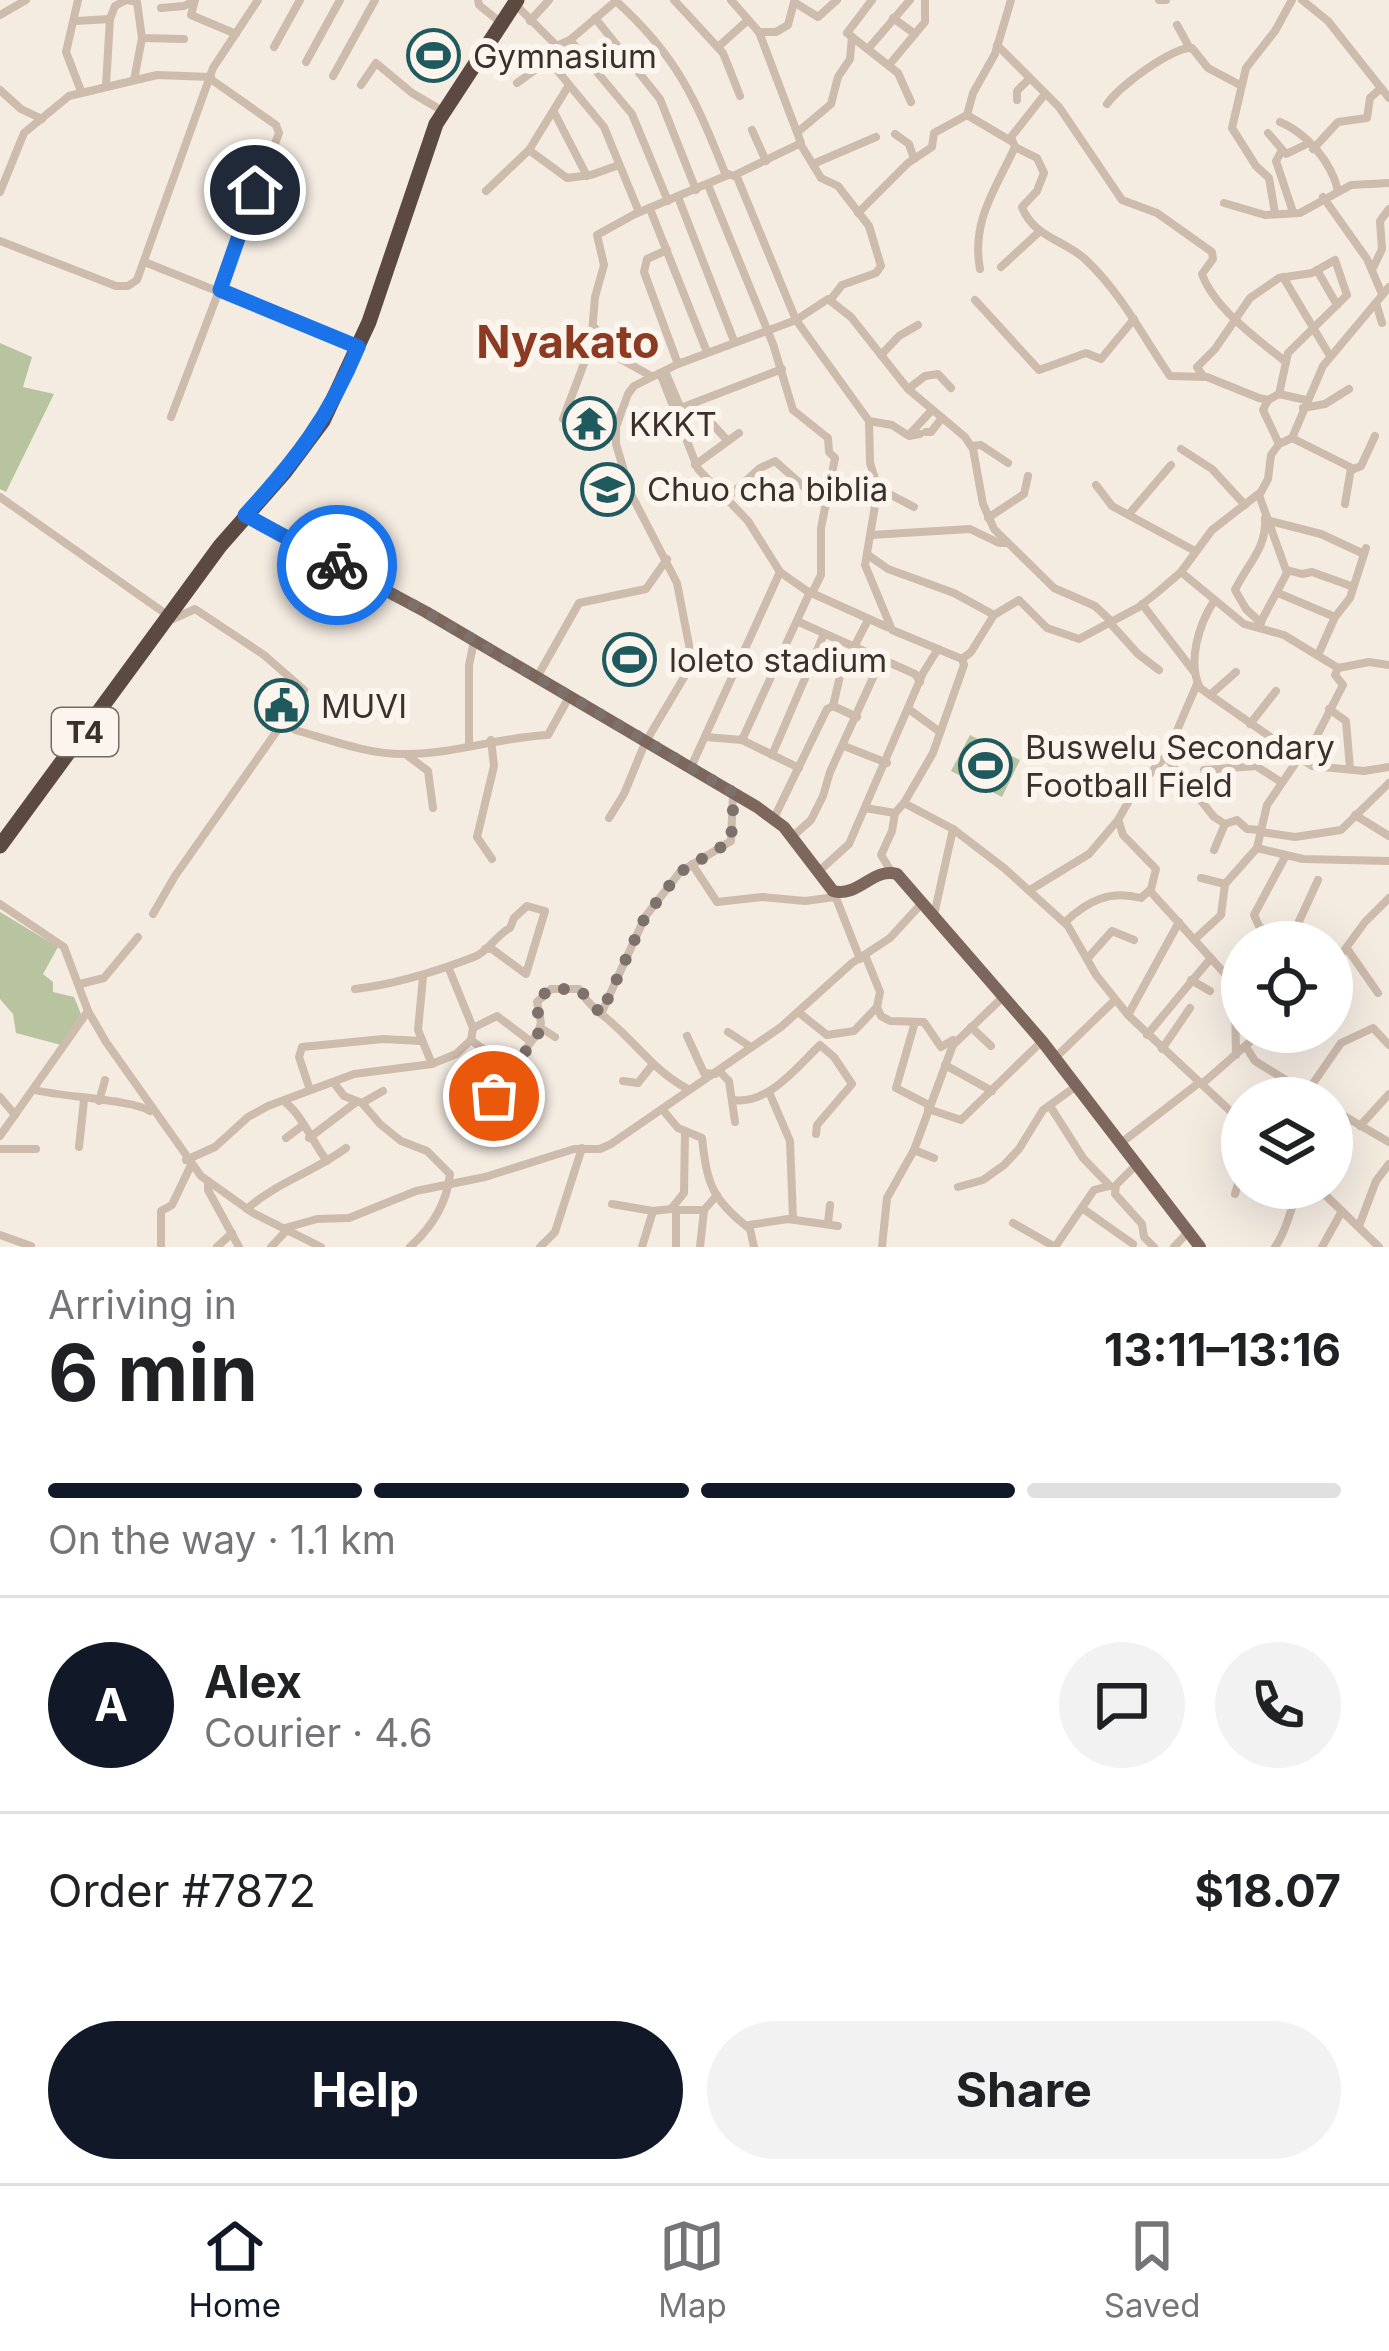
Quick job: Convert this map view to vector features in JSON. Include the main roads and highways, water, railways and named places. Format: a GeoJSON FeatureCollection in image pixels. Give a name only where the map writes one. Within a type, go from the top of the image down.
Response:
{"type":"FeatureCollection","features":[{"type":"Feature","properties":{"kind":"highway","name":"T4"},"geometry":{"type":"LineString","coordinates":[[0,846],[245,515],[306,447],[340,390],[358,347],[419,166],[443,111],[516,2]]}},
{"type":"Feature","properties":{"kind":"main road"},"geometry":{"type":"LineString","coordinates":[[245,515],[474,641],[774,818],[834,894],[891,872],[1042,1041],[1200,1247]]}},
{"type":"Feature","properties":{"kind":"place","name":"Gymnasium"},"geometry":{"type":"Point","coordinates":[434,56]}},
{"type":"Feature","properties":{"kind":"place","name":"KKKT"},"geometry":{"type":"Point","coordinates":[590,424]}},
{"type":"Feature","properties":{"kind":"place","name":"Chuo cha biblia"},"geometry":{"type":"Point","coordinates":[608,489]}},
{"type":"Feature","properties":{"kind":"place","name":"loleto stadium"},"geometry":{"type":"Point","coordinates":[630,660]}},
{"type":"Feature","properties":{"kind":"place","name":"MUVI"},"geometry":{"type":"Point","coordinates":[282,706]}},
{"type":"Feature","properties":{"kind":"place","name":"Buswelu Secondary Football Field"},"geometry":{"type":"Point","coordinates":[986,766]}},
{"type":"Feature","properties":{"kind":"district","name":"Nyakato"},"geometry":{"type":"Point","coordinates":[568,341]}}]}
